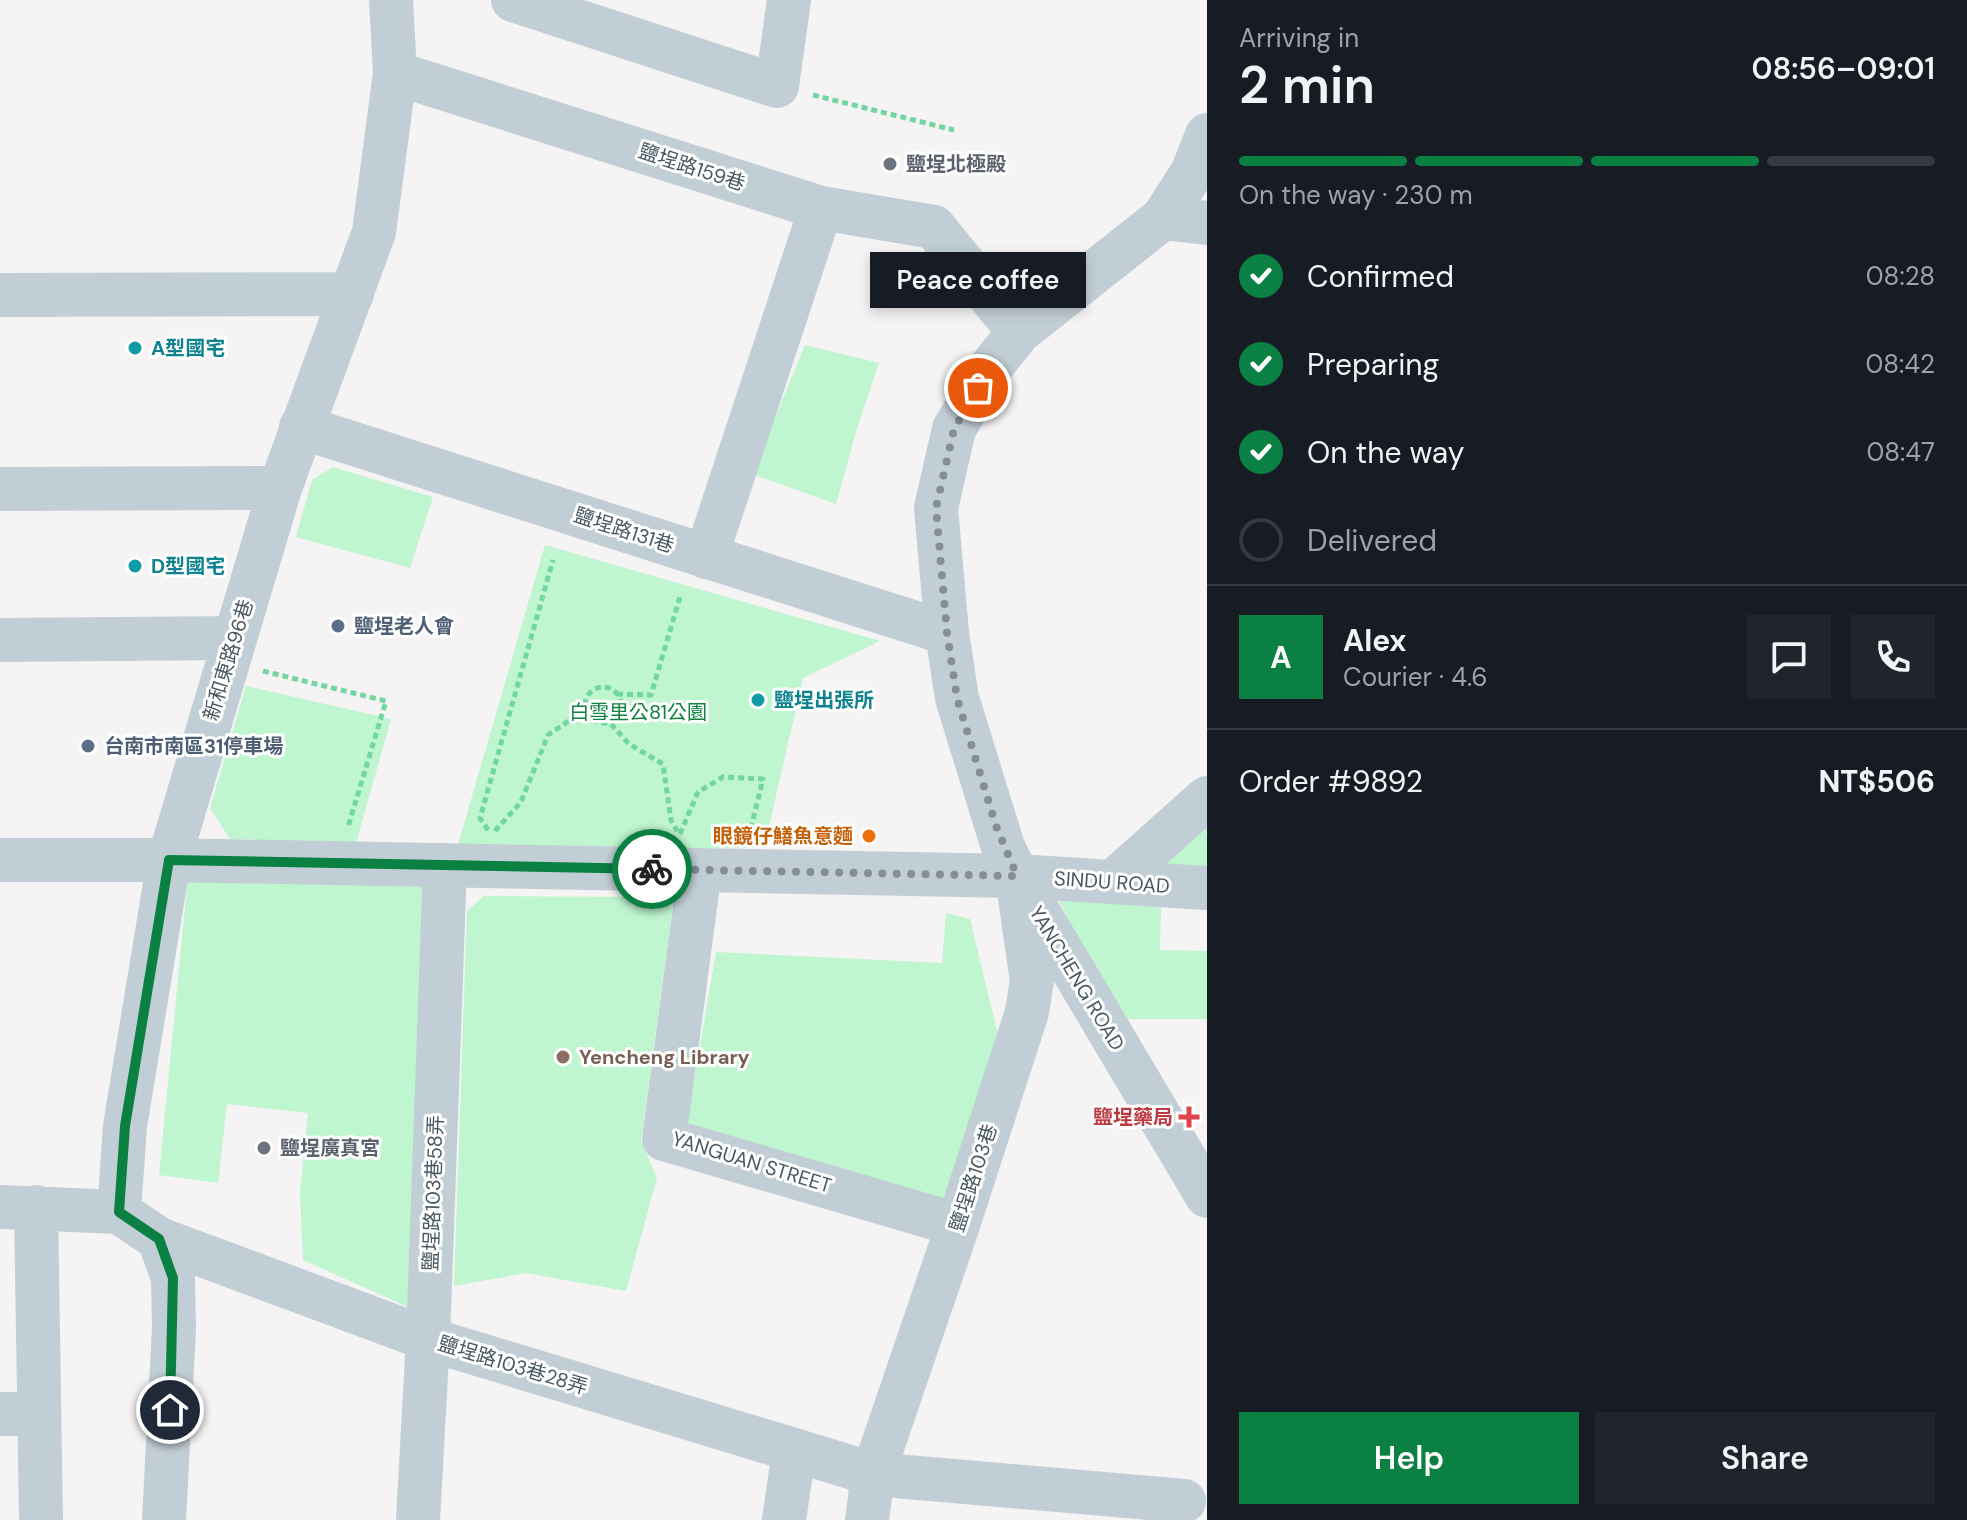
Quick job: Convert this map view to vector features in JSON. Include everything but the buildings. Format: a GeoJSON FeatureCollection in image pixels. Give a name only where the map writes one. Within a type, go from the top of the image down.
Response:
{"type":"FeatureCollection","features":[{"type":"Feature","properties":{"kind":"street"},"geometry":{"type":"LineString","coordinates":[[391,0],[395,73]]}},
{"type":"Feature","properties":{"kind":"street"},"geometry":{"type":"LineString","coordinates":[[513,0],[601,14],[777,86],[789,0]]}},
{"type":"Feature","properties":{"kind":"street","name":"鹽埕路159巷"},"geometry":{"type":"LineString","coordinates":[[395,73],[821,208],[934,227],[1019,332]]}},
{"type":"Feature","properties":{"kind":"street","name":"新和東路96巷"},"geometry":{"type":"LineString","coordinates":[[119,1212],[125,1126],[169,860],[280,488],[374,232],[395,73]]}},
{"type":"Feature","properties":{"kind":"street","name":"YANCHENG ROAD"},"geometry":{"type":"LineString","coordinates":[[1207,135],[1192,173],[1163,218],[1019,332],[990,368],[954,429],[936,508],[947,633],[961,712],[1003,847],[1017,876],[1207,1196]]}},
{"type":"Feature","properties":{"kind":"street"},"geometry":{"type":"LineString","coordinates":[[706,557],[821,208]]}},
{"type":"Feature","properties":{"kind":"street"},"geometry":{"type":"LineString","coordinates":[[1163,218],[1207,223]]}},
{"type":"Feature","properties":{"kind":"street"},"geometry":{"type":"LineString","coordinates":[[0,295],[352,294]]}},
{"type":"Feature","properties":{"kind":"street","name":"鹽埕路131巷"},"geometry":{"type":"LineString","coordinates":[[301,427],[947,633]]}},
{"type":"Feature","properties":{"kind":"street"},"geometry":{"type":"LineString","coordinates":[[0,489],[280,488]]}},
{"type":"Feature","properties":{"kind":"street"},"geometry":{"type":"LineString","coordinates":[[0,640],[230,650]]}},
{"type":"Feature","properties":{"kind":"street"},"geometry":{"type":"LineString","coordinates":[[1113,882],[1207,798]]}},
{"type":"Feature","properties":{"kind":"street","name":"SINDU ROAD"},"geometry":{"type":"LineString","coordinates":[[0,860],[169,860],[1017,876],[1207,888]]}},
{"type":"Feature","properties":{"kind":"street","name":"鹽埕路103巷58弄"},"geometry":{"type":"LineString","coordinates":[[418,1520],[428,1339],[445,865]]}},
{"type":"Feature","properties":{"kind":"street","name":"YANGUAN STREET"},"geometry":{"type":"LineString","coordinates":[[700,870],[664,1139],[958,1225]]}},
{"type":"Feature","properties":{"kind":"street","name":"鹽埕路103巷"},"geometry":{"type":"LineString","coordinates":[[867,1520],[873,1474],[1027,1012],[1032,981],[1017,876]]}},
{"type":"Feature","properties":{"kind":"street"},"geometry":{"type":"LineString","coordinates":[[41,1520],[20,1414],[18,1207],[119,1212],[159,1239],[173,1278],[174,1328],[164,1520]]}},
{"type":"Feature","properties":{"kind":"street","name":"鹽埕路103巷28弄"},"geometry":{"type":"LineString","coordinates":[[159,1239],[428,1339],[873,1474]]}},
{"type":"Feature","properties":{"kind":"street"},"geometry":{"type":"LineString","coordinates":[[784,1520],[794,1451]]}},
{"type":"Feature","properties":{"kind":"street"},"geometry":{"type":"LineString","coordinates":[[873,1474],[1184,1501]]}},
{"type":"Feature","properties":{"kind":"path"},"geometry":{"type":"LineString","coordinates":[[777,86],[954,130]]}},
{"type":"Feature","properties":{"kind":"path"},"geometry":{"type":"LineString","coordinates":[[553,560],[480,818],[491,834],[521,802],[548,735],[586,709]]}},
{"type":"Feature","properties":{"kind":"path"},"geometry":{"type":"LineString","coordinates":[[617,694],[651,695],[680,597]]}},
{"type":"Feature","properties":{"kind":"path"},"geometry":{"type":"LineString","coordinates":[[230,650],[386,701],[338,863]]}},
{"type":"Feature","properties":{"kind":"path"},"geometry":{"type":"LineString","coordinates":[[611,724],[623,708],[616,689],[596,687],[583,703],[591,721],[611,724],[629,744],[663,764],[671,820],[680,835],[698,792],[723,777],[763,779],[749,837]]}},
{"type":"Feature","properties":{"kind":"green space"},"geometry":{"type":"Polygon","coordinates":[[[805,345],[879,363],[836,504],[752,474],[805,345]]]}},
{"type":"Feature","properties":{"kind":"green space"},"geometry":{"type":"Polygon","coordinates":[[[333,467],[433,497],[410,568],[296,537],[312,480],[333,467]]]}},
{"type":"Feature","properties":{"kind":"green space","name":"白雪里公81公園"},"geometry":{"type":"Polygon","coordinates":[[[545,545],[880,641],[803,678],[764,848],[457,848],[545,545]]]}},
{"type":"Feature","properties":{"kind":"green space"},"geometry":{"type":"Polygon","coordinates":[[[246,686],[391,719],[356,843],[230,839],[210,808],[246,686]]]}},
{"type":"Feature","properties":{"kind":"green space"},"geometry":{"type":"Polygon","coordinates":[[[1207,814],[1207,876],[1145,871],[1207,814]]]}},
{"type":"Feature","properties":{"kind":"green space"},"geometry":{"type":"Polygon","coordinates":[[[440,874],[417,1311],[303,1260],[300,1192],[308,1113],[227,1104],[218,1183],[159,1175],[188,876],[440,874]]]}},
{"type":"Feature","properties":{"kind":"green space"},"geometry":{"type":"Polygon","coordinates":[[[484,896],[674,897],[641,1141],[657,1178],[626,1291],[526,1273],[454,1286],[467,911],[484,896]]]}},
{"type":"Feature","properties":{"kind":"green space"},"geometry":{"type":"Polygon","coordinates":[[[1057,897],[1161,906],[1160,950],[1207,951],[1207,1019],[1118,1019],[1057,897]]]}},
{"type":"Feature","properties":{"kind":"green space"},"geometry":{"type":"Polygon","coordinates":[[[946,913],[970,919],[997,1031],[954,1216],[686,1129],[716,952],[942,963],[946,913]]]}},
{"type":"Feature","properties":{"kind":"way so far"},"geometry":{"type":"LineString","coordinates":[[652,869],[1017,876],[1003,847],[981,782],[957,698],[947,633],[936,508],[954,429],[978,388]]}},
{"type":"Feature","properties":{"kind":"place","name":"鹽埕北極殿"},"geometry":{"type":"Point","coordinates":[890,164]}},
{"type":"Feature","properties":{"kind":"place","name":"A型國宅"},"geometry":{"type":"Point","coordinates":[135,348]}},
{"type":"Feature","properties":{"kind":"place","name":"Peace coffee"},"geometry":{"type":"Point","coordinates":[978,388]}},
{"type":"Feature","properties":{"kind":"place","name":"D型國宅"},"geometry":{"type":"Point","coordinates":[135,566]}},
{"type":"Feature","properties":{"kind":"place","name":"鹽埕老人會"},"geometry":{"type":"Point","coordinates":[338,626]}},
{"type":"Feature","properties":{"kind":"place","name":"鹽埕出張所"},"geometry":{"type":"Point","coordinates":[758,700]}},
{"type":"Feature","properties":{"kind":"place","name":"台南市南區31停車場"},"geometry":{"type":"Point","coordinates":[88,746]}},
{"type":"Feature","properties":{"kind":"place","name":"眼鏡仔鱔魚意麵"},"geometry":{"type":"Point","coordinates":[869,836]}},
{"type":"Feature","properties":{"kind":"place","name":"Yencheng Library"},"geometry":{"type":"Point","coordinates":[563,1057]}},
{"type":"Feature","properties":{"kind":"place","name":"鹽埕藥局"},"geometry":{"type":"Point","coordinates":[1189,1117]}},
{"type":"Feature","properties":{"kind":"place","name":"鹽埕廣真宮"},"geometry":{"type":"Point","coordinates":[264,1148]}},
{"type":"Feature","properties":{"kind":"route"},"geometry":{"type":"LineString","coordinates":[[170,1410],[173,1278],[159,1239],[119,1212],[125,1126],[169,860],[652,869]]}}]}
